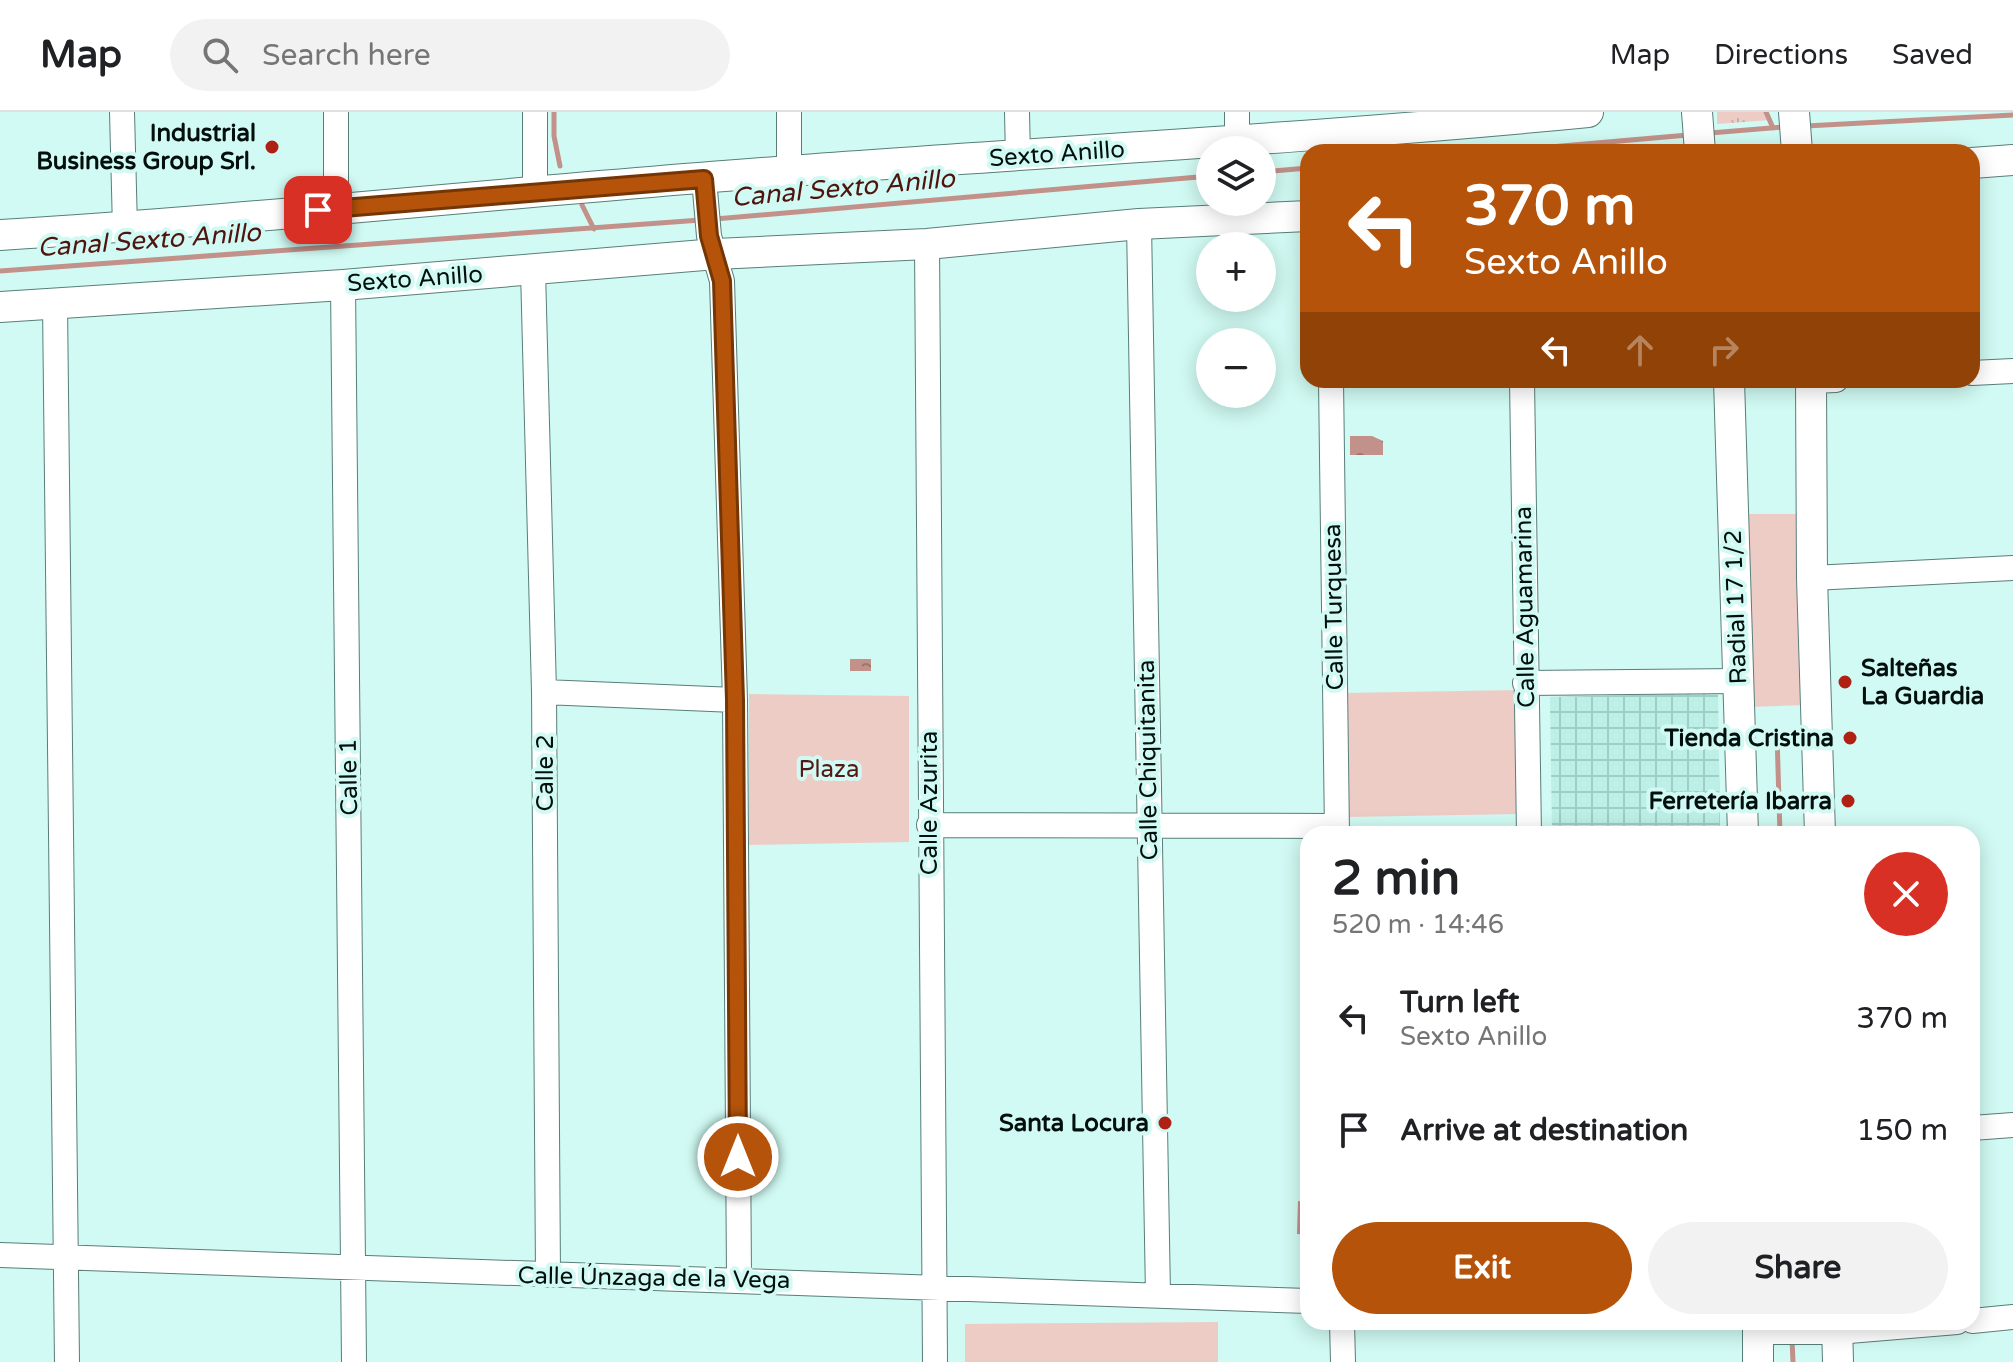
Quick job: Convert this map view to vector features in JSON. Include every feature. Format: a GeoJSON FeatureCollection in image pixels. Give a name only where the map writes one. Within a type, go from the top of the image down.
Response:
{"type":"FeatureCollection","features":[{"type":"Feature","properties":{"kind":"main road","name":"Sexto Anillo"},"geometry":{"type":"LineString","coordinates":[[0,235],[125,228],[535,190],[705,188],[789,171],[1018,157],[1237,126],[1588,112]]}},
{"type":"Feature","properties":{"kind":"main road"},"geometry":{"type":"LineString","coordinates":[[1794,112],[1796,144]]}},
{"type":"Feature","properties":{"kind":"main road"},"geometry":{"type":"LineString","coordinates":[[1696,116],[1699,144]]}},
{"type":"Feature","properties":{"kind":"main road"},"geometry":{"type":"LineString","coordinates":[[1980,162],[2013,160]]}},
{"type":"Feature","properties":{"kind":"main road","name":"Sexto Anillo"},"geometry":{"type":"LineString","coordinates":[[0,307],[533,270],[712,245],[927,244],[1139,224],[1300,216]]}},
{"type":"Feature","properties":{"kind":"main road","name":"Radial 17 1/2"},"geometry":{"type":"LineString","coordinates":[[1729,388],[1743,826]]}},
{"type":"Feature","properties":{"kind":"main road"},"geometry":{"type":"LineString","coordinates":[[1820,388],[1812,578],[1820,826]]}},
{"type":"Feature","properties":{"kind":"main road"},"geometry":{"type":"LineString","coordinates":[[1758,1362],[1762,1330]]}},
{"type":"Feature","properties":{"kind":"main road"},"geometry":{"type":"LineString","coordinates":[[1832,1330],[1838,1362]]}},
{"type":"Feature","properties":{"kind":"street"},"geometry":{"type":"LineString","coordinates":[[122,112],[125,228]]}},
{"type":"Feature","properties":{"kind":"street"},"geometry":{"type":"LineString","coordinates":[[336,112],[336,208]]}},
{"type":"Feature","properties":{"kind":"street"},"geometry":{"type":"LineString","coordinates":[[535,112],[535,190]]}},
{"type":"Feature","properties":{"kind":"street"},"geometry":{"type":"LineString","coordinates":[[789,112],[789,171]]}},
{"type":"Feature","properties":{"kind":"street"},"geometry":{"type":"LineString","coordinates":[[1017,112],[1018,157]]}},
{"type":"Feature","properties":{"kind":"street"},"geometry":{"type":"LineString","coordinates":[[705,188],[712,245],[722,281],[735,700],[739,1278]]}},
{"type":"Feature","properties":{"kind":"street","name":"Calle Chiquitanita"},"geometry":{"type":"LineString","coordinates":[[1139,224],[1158,1295]]}},
{"type":"Feature","properties":{"kind":"street","name":"Calle Azurita"},"geometry":{"type":"LineString","coordinates":[[927,244],[935,1362]]}},
{"type":"Feature","properties":{"kind":"street","name":"Calle 2"},"geometry":{"type":"LineString","coordinates":[[533,270],[544,692],[548,1275]]}},
{"type":"Feature","properties":{"kind":"street","name":"Calle 1"},"geometry":{"type":"LineString","coordinates":[[343,285],[354,1362]]}},
{"type":"Feature","properties":{"kind":"street"},"geometry":{"type":"LineString","coordinates":[[55,304],[67,1362]]}},
{"type":"Feature","properties":{"kind":"street"},"geometry":{"type":"LineString","coordinates":[[1980,373],[2013,371]]}},
{"type":"Feature","properties":{"kind":"street","name":"Calle Turquesa"},"geometry":{"type":"LineString","coordinates":[[1331,388],[1336,826]]}},
{"type":"Feature","properties":{"kind":"street","name":"Calle Aguamarina"},"geometry":{"type":"LineString","coordinates":[[1522,388],[1529,826]]}},
{"type":"Feature","properties":{"kind":"street"},"geometry":{"type":"LineString","coordinates":[[1812,578],[2013,568]]}},
{"type":"Feature","properties":{"kind":"street"},"geometry":{"type":"LineString","coordinates":[[1525,683],[1738,681]]}},
{"type":"Feature","properties":{"kind":"street"},"geometry":{"type":"LineString","coordinates":[[544,692],[735,700]]}},
{"type":"Feature","properties":{"kind":"street"},"geometry":{"type":"LineString","coordinates":[[929,825],[1300,829]]}},
{"type":"Feature","properties":{"kind":"street"},"geometry":{"type":"LineString","coordinates":[[1980,1127],[2013,1125]]}},
{"type":"Feature","properties":{"kind":"street","name":"Calle Únzaga de la Vega"},"geometry":{"type":"LineString","coordinates":[[0,1255],[354,1269],[739,1278],[1300,1301]]}},
{"type":"Feature","properties":{"kind":"street"},"geometry":{"type":"LineString","coordinates":[[1980,1320],[2013,1317]]}},
{"type":"Feature","properties":{"kind":"street"},"geometry":{"type":"LineString","coordinates":[[1342,1330],[1343,1362]]}},
{"type":"Feature","properties":{"kind":"shaded area"},"geometry":{"type":"Polygon","coordinates":[[[1718,693],[1720,826],[1552,826],[1550,697],[1718,693]]]}},
{"type":"Feature","properties":{"kind":"green space"},"geometry":{"type":"Polygon","coordinates":[[[1717,112],[1764,112],[1770,120],[1717,124],[1717,112]]]}},
{"type":"Feature","properties":{"kind":"green space"},"geometry":{"type":"Polygon","coordinates":[[[1744,514],[1800,514],[1806,705],[1749,707],[1744,514]]]}},
{"type":"Feature","properties":{"kind":"green space"},"geometry":{"type":"Polygon","coordinates":[[[1517,690],[1519,814],[1347,817],[1345,693],[1517,690]]]}},
{"type":"Feature","properties":{"kind":"green space","name":"Plaza"},"geometry":{"type":"Polygon","coordinates":[[[749,694],[909,696],[909,842],[749,845],[749,694]]]}},
{"type":"Feature","properties":{"kind":"green space"},"geometry":{"type":"Polygon","coordinates":[[[1218,1322],[1218,1362],[965,1362],[965,1324],[1218,1322]]]}},
{"type":"Feature","properties":{"kind":"water"},"geometry":{"type":"Polygon","coordinates":[[[1350,436],[1372,436],[1383,441],[1383,455],[1350,455],[1350,436]]]}},
{"type":"Feature","properties":{"kind":"water"},"geometry":{"type":"Polygon","coordinates":[[[850,659],[871,659],[871,671],[850,671],[850,659]]]}},
{"type":"Feature","properties":{"kind":"water"},"geometry":{"type":"Polygon","coordinates":[[[1298,1201],[1300,1234],[1297,1234],[1298,1201]]]}},
{"type":"Feature","properties":{"kind":"waterway"},"geometry":{"type":"LineString","coordinates":[[554,112],[554,136],[560,166]]}},
{"type":"Feature","properties":{"kind":"waterway"},"geometry":{"type":"LineString","coordinates":[[1766,112],[1773,128]]}},
{"type":"Feature","properties":{"kind":"waterway","name":"Canal Sexto Anillo"},"geometry":{"type":"LineString","coordinates":[[1806,126],[2013,115]]}},
{"type":"Feature","properties":{"kind":"waterway","name":"Canal Sexto Anillo"},"geometry":{"type":"LineString","coordinates":[[1710,133],[1784,127]]}},
{"type":"Feature","properties":{"kind":"waterway","name":"Canal Sexto Anillo"},"geometry":{"type":"LineString","coordinates":[[1585,144],[1688,135]]}},
{"type":"Feature","properties":{"kind":"waterway","name":"Canal Sexto Anillo"},"geometry":{"type":"LineString","coordinates":[[1276,171],[1300,169]]}},
{"type":"Feature","properties":{"kind":"waterway","name":"Canal Sexto Anillo"},"geometry":{"type":"LineString","coordinates":[[715,219],[1196,177]]}},
{"type":"Feature","properties":{"kind":"waterway"},"geometry":{"type":"LineString","coordinates":[[582,205],[594,229]]}},
{"type":"Feature","properties":{"kind":"waterway","name":"Canal Sexto Anillo"},"geometry":{"type":"LineString","coordinates":[[0,271],[701,220]]}},
{"type":"Feature","properties":{"kind":"waterway"},"geometry":{"type":"LineString","coordinates":[[1777,735],[1780,826]]}},
{"type":"Feature","properties":{"kind":"waterway"},"geometry":{"type":"LineString","coordinates":[[1792,1339],[1793,1362]]}},
{"type":"Feature","properties":{"kind":"place","name":"Industrial Business Group Srl."},"geometry":{"type":"Point","coordinates":[272,147]}},
{"type":"Feature","properties":{"kind":"place","name":"Salteñas La Guardia"},"geometry":{"type":"Point","coordinates":[1845,682]}},
{"type":"Feature","properties":{"kind":"place","name":"Tienda Cristina"},"geometry":{"type":"Point","coordinates":[1850,738]}},
{"type":"Feature","properties":{"kind":"place","name":"Ferretería Ibarra"},"geometry":{"type":"Point","coordinates":[1848,801]}},
{"type":"Feature","properties":{"kind":"place","name":"Santa Locura"},"geometry":{"type":"Point","coordinates":[1165,1123]}},
{"type":"Feature","properties":{"kind":"route"},"geometry":{"type":"LineString","coordinates":[[318,210],[535,190],[704,179],[709,236],[722,281],[735,700],[738,1157]]}}]}
